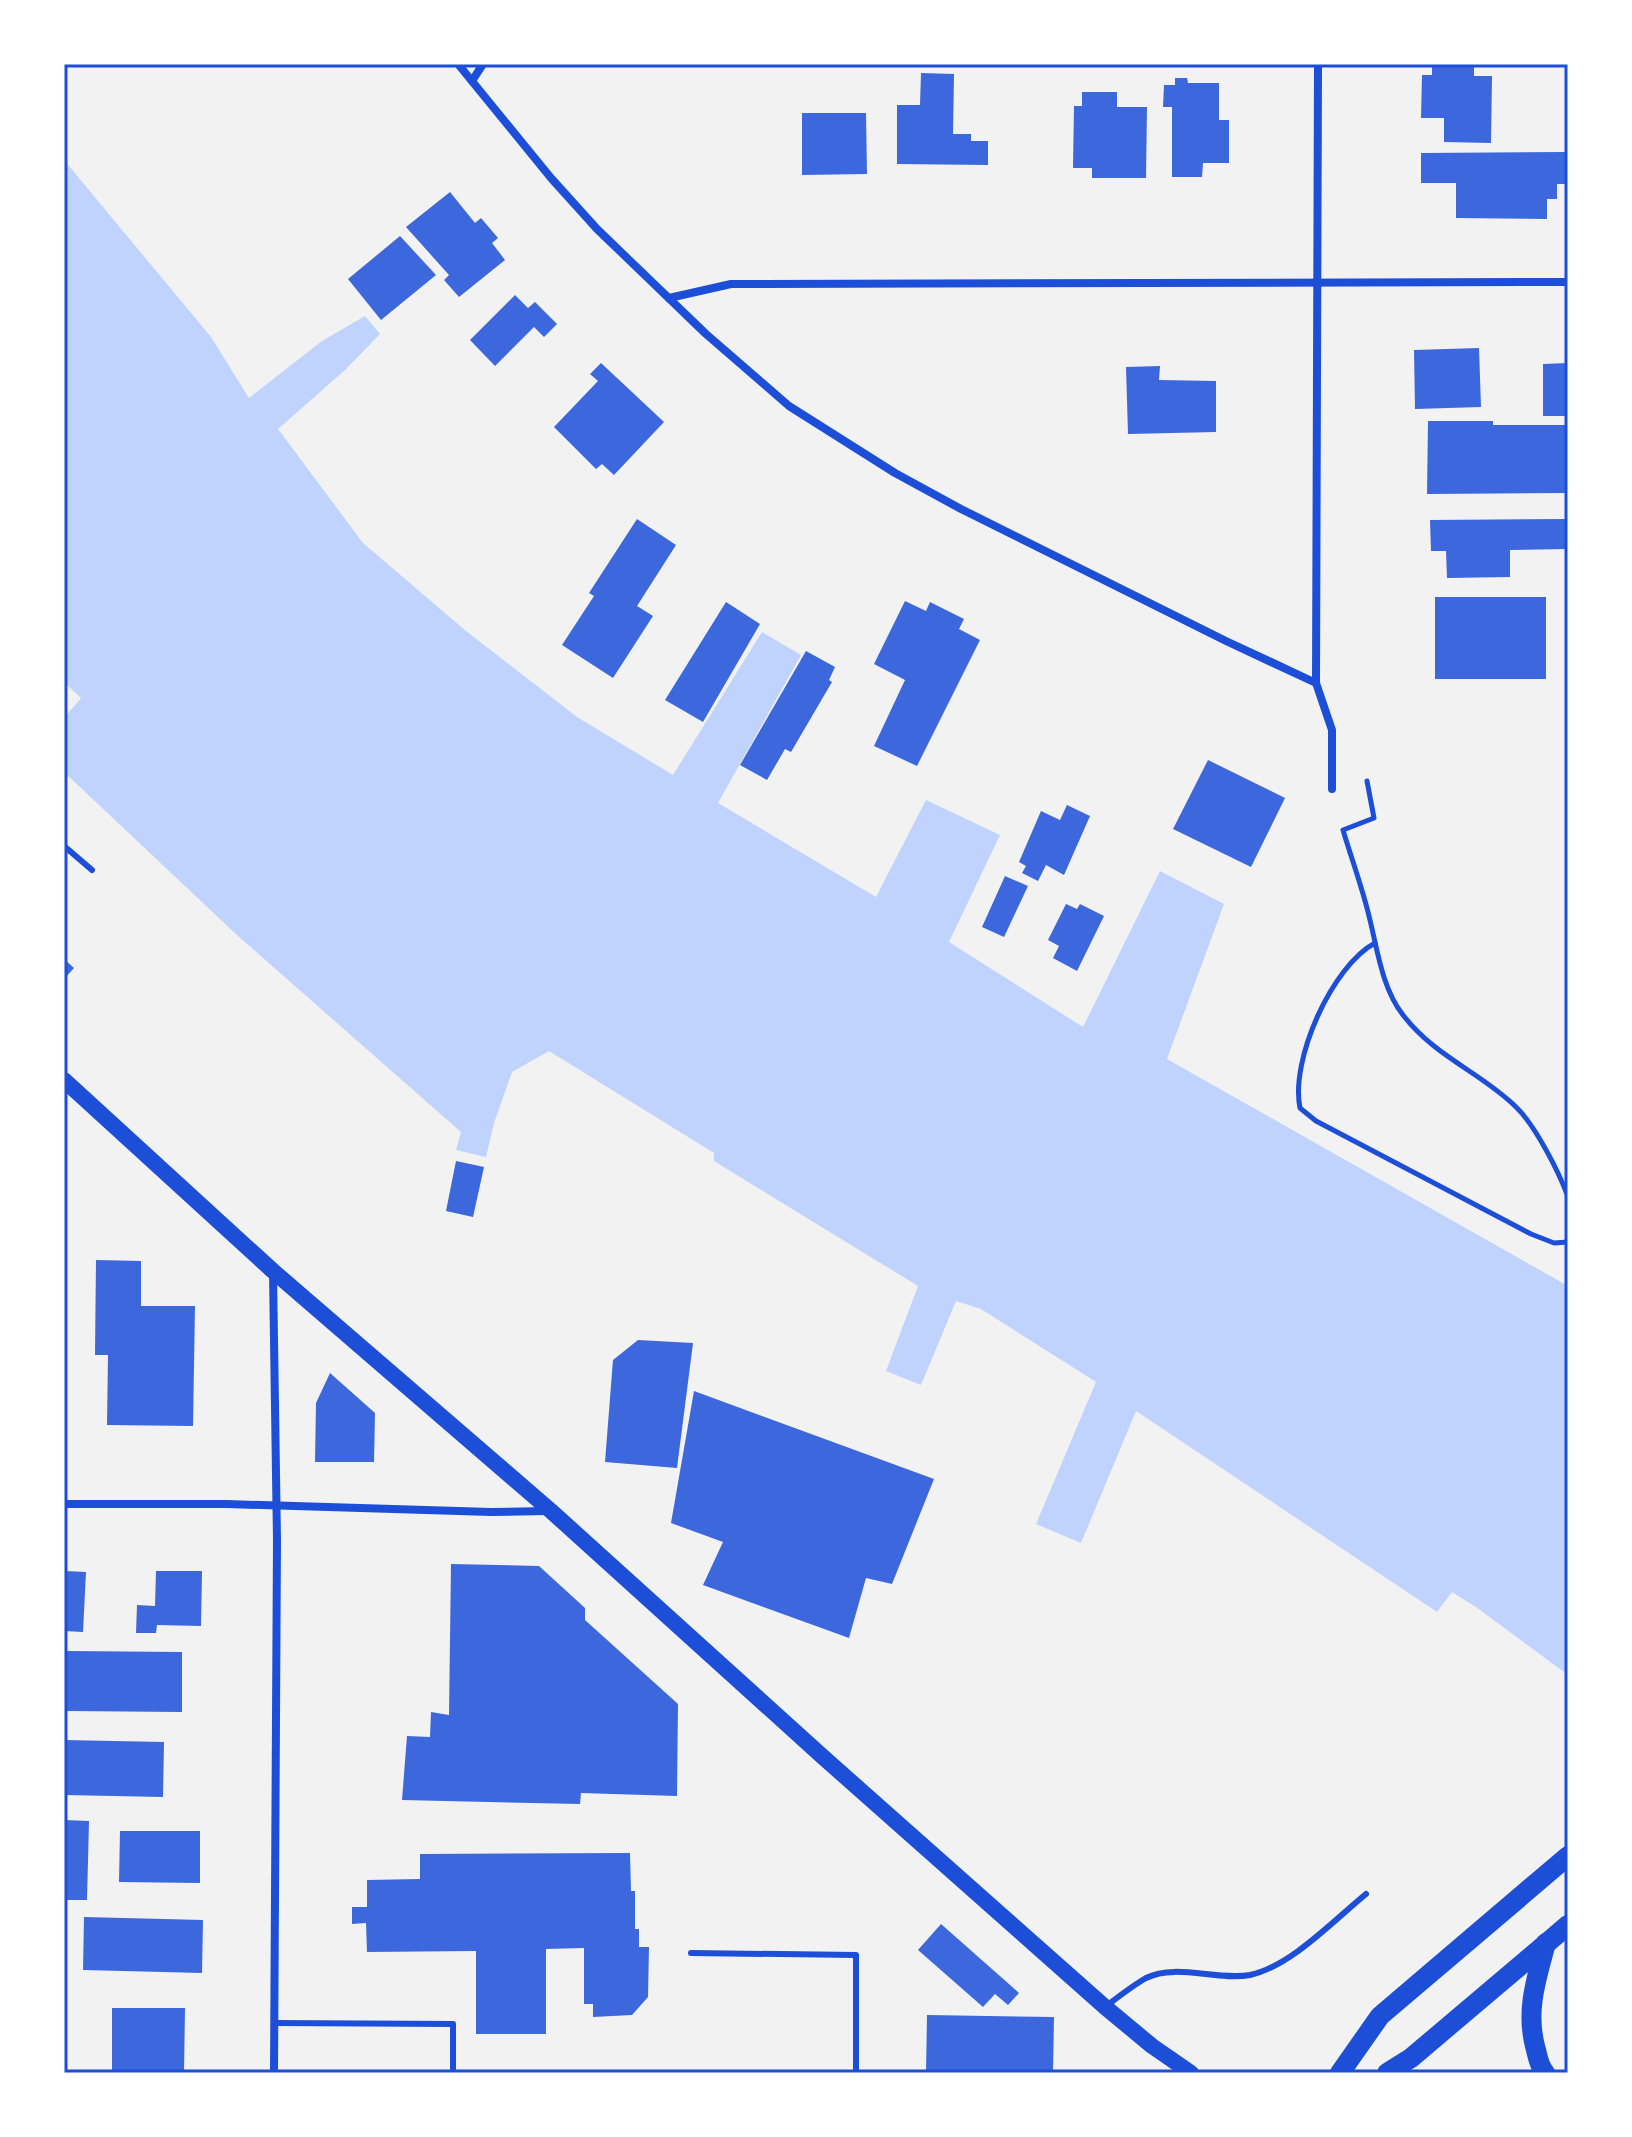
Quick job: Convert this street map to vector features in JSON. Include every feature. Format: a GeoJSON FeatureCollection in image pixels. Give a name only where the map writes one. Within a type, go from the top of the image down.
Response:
{"type":"FeatureCollection","features":[{"type":"Feature","properties":{"kind":"main road"},"geometry":{"type":"LineString","coordinates":[[64,1080],[273,1271],[551,1511],[834,1768],[1105,2007],[1191,2073]]}},
{"type":"Feature","properties":{"kind":"main road"},"geometry":{"type":"LineString","coordinates":[[1340,2073],[1380,2016],[1568,1856]]}},
{"type":"Feature","properties":{"kind":"main road"},"geometry":{"type":"LineString","coordinates":[[1387,2073],[1411,2058],[1568,1925]]}},
{"type":"Feature","properties":{"kind":"main road"},"geometry":{"type":"LineString","coordinates":[[1545,2073],[1531,2032],[1531,1998],[1546,1943]]}},
{"type":"Feature","properties":{"kind":"street"},"geometry":{"type":"LineString","coordinates":[[458,64],[597,229],[745,370],[789,406],[895,473],[1027,543],[1316,683]]}},
{"type":"Feature","properties":{"kind":"street"},"geometry":{"type":"LineString","coordinates":[[472,81],[483,64]]}},
{"type":"Feature","properties":{"kind":"street"},"geometry":{"type":"LineString","coordinates":[[1318,64],[1316,683],[1332,730],[1332,789]]}},
{"type":"Feature","properties":{"kind":"street"},"geometry":{"type":"LineString","coordinates":[[669,298],[731,284],[1568,282]]}},
{"type":"Feature","properties":{"kind":"street"},"geometry":{"type":"LineString","coordinates":[[273,1271],[276,1507],[274,2073]]}},
{"type":"Feature","properties":{"kind":"street"},"geometry":{"type":"LineString","coordinates":[[64,1504],[551,1511]]}},
{"type":"Feature","properties":{"kind":"lane"},"geometry":{"type":"LineString","coordinates":[[64,846],[92,870]]}},
{"type":"Feature","properties":{"kind":"lane"},"geometry":{"type":"LineString","coordinates":[[1105,2007],[1148,1977],[1168,1973],[1249,1975],[1278,1966],[1366,1894]]}},
{"type":"Feature","properties":{"kind":"lane"},"geometry":{"type":"LineString","coordinates":[[691,1953],[856,1955],[856,2073]]}},
{"type":"Feature","properties":{"kind":"lane"},"geometry":{"type":"LineString","coordinates":[[274,2023],[453,2024],[453,2073]]}},
{"type":"Feature","properties":{"kind":"path"},"geometry":{"type":"LineString","coordinates":[[1367,781],[1374,818],[1343,830],[1389,989],[1402,1014],[1451,1061],[1502,1095],[1526,1118],[1562,1180],[1568,1197]]}},
{"type":"Feature","properties":{"kind":"path"},"geometry":{"type":"LineString","coordinates":[[1375,943],[1355,959],[1325,1001],[1302,1060],[1300,1108],[1316,1121],[1531,1234],[1554,1243],[1568,1242]]}},
{"type":"Feature","properties":{"kind":"water"},"geometry":{"type":"Polygon","coordinates":[[[64,160],[211,337],[249,398],[322,341],[365,316],[380,334],[345,370],[278,429],[363,543],[466,631],[577,717],[673,775],[762,632],[801,655],[718,803],[876,897],[926,800],[1000,835],[949,942],[1083,1027],[1160,871],[1224,904],[1167,1059],[1568,1286],[1568,1675],[1452,1592],[1437,1612],[1136,1411],[1081,1543],[1036,1524],[1096,1382],[981,1309],[956,1301],[921,1385],[886,1371],[918,1286],[714,1161],[714,1153],[549,1051],[512,1072],[486,1157],[456,1150],[461,1132],[238,936],[64,772],[64,718],[81,698],[64,682],[64,160]]]}},
{"type":"Feature","properties":{"kind":"building"},"geometry":{"type":"Polygon","coordinates":[[[1432,64],[1474,64],[1474,76],[1492,76],[1491,143],[1444,142],[1444,118],[1421,118],[1422,75],[1432,75],[1432,64]]]}},
{"type":"Feature","properties":{"kind":"building"},"geometry":{"type":"Polygon","coordinates":[[[921,73],[954,74],[953,134],[971,134],[971,141],[988,141],[988,165],[897,164],[897,105],[920,105],[921,73]]]}},
{"type":"Feature","properties":{"kind":"building"},"geometry":{"type":"Polygon","coordinates":[[[1175,78],[1187,78],[1188,83],[1219,83],[1219,120],[1229,120],[1229,163],[1203,163],[1202,177],[1172,177],[1172,107],[1163,107],[1164,85],[1175,85],[1175,78]]]}},
{"type":"Feature","properties":{"kind":"building"},"geometry":{"type":"Polygon","coordinates":[[[1082,92],[1117,92],[1117,107],[1147,107],[1146,178],[1092,178],[1092,168],[1073,168],[1074,106],[1082,106],[1082,92]]]}},
{"type":"Feature","properties":{"kind":"building"},"geometry":{"type":"Polygon","coordinates":[[[802,113],[866,113],[867,174],[802,175],[802,113]]]}},
{"type":"Feature","properties":{"kind":"building"},"geometry":{"type":"Polygon","coordinates":[[[1568,152],[1568,184],[1557,184],[1557,199],[1547,199],[1547,219],[1456,218],[1456,183],[1421,183],[1421,153],[1568,152]]]}},
{"type":"Feature","properties":{"kind":"building"},"geometry":{"type":"Polygon","coordinates":[[[450,192],[475,223],[481,218],[498,238],[492,243],[505,260],[459,297],[444,280],[449,275],[406,227],[450,192]]]}},
{"type":"Feature","properties":{"kind":"building"},"geometry":{"type":"Polygon","coordinates":[[[400,236],[436,275],[381,320],[348,279],[400,236]]]}},
{"type":"Feature","properties":{"kind":"building"},"geometry":{"type":"Polygon","coordinates":[[[515,295],[528,308],[535,302],[557,324],[544,337],[534,327],[495,366],[470,340],[515,295]]]}},
{"type":"Feature","properties":{"kind":"building"},"geometry":{"type":"Polygon","coordinates":[[[1479,348],[1481,407],[1415,409],[1414,350],[1479,348]]]}},
{"type":"Feature","properties":{"kind":"building"},"geometry":{"type":"Polygon","coordinates":[[[601,363],[664,422],[614,475],[602,464],[596,469],[554,427],[598,381],[590,374],[601,363]]]}},
{"type":"Feature","properties":{"kind":"building"},"geometry":{"type":"Polygon","coordinates":[[[1568,363],[1568,416],[1543,416],[1543,364],[1568,363]]]}},
{"type":"Feature","properties":{"kind":"building"},"geometry":{"type":"Polygon","coordinates":[[[1160,366],[1159,380],[1216,381],[1216,432],[1128,434],[1126,367],[1160,366]]]}},
{"type":"Feature","properties":{"kind":"building"},"geometry":{"type":"Polygon","coordinates":[[[1428,421],[1568,425],[1568,493],[1427,494],[1428,421]]]}},
{"type":"Feature","properties":{"kind":"building"},"geometry":{"type":"Polygon","coordinates":[[[637,519],[676,545],[637,606],[653,616],[613,678],[562,645],[594,596],[589,593],[637,519]]]}},
{"type":"Feature","properties":{"kind":"building"},"geometry":{"type":"Polygon","coordinates":[[[1568,519],[1568,549],[1510,550],[1510,577],[1447,578],[1446,551],[1431,551],[1430,520],[1568,519]]]}},
{"type":"Feature","properties":{"kind":"building"},"geometry":{"type":"Polygon","coordinates":[[[1435,597],[1546,597],[1546,679],[1435,679],[1435,597]]]}},
{"type":"Feature","properties":{"kind":"building"},"geometry":{"type":"Polygon","coordinates":[[[905,601],[926,611],[930,602],[964,619],[959,629],[980,640],[917,766],[874,746],[905,680],[874,664],[905,601]]]}},
{"type":"Feature","properties":{"kind":"building"},"geometry":{"type":"Polygon","coordinates":[[[726,602],[760,624],[703,722],[665,700],[726,602]]]}},
{"type":"Feature","properties":{"kind":"building"},"geometry":{"type":"Polygon","coordinates":[[[806,651],[835,667],[829,680],[832,682],[791,752],[785,749],[767,780],[740,765],[806,651]]]}},
{"type":"Feature","properties":{"kind":"building"},"geometry":{"type":"Polygon","coordinates":[[[1208,760],[1285,798],[1251,867],[1173,829],[1208,760]]]}},
{"type":"Feature","properties":{"kind":"building"},"geometry":{"type":"Polygon","coordinates":[[[1067,805],[1090,816],[1064,875],[1046,865],[1038,881],[1022,873],[1026,866],[1019,862],[1041,811],[1060,820],[1067,805]]]}},
{"type":"Feature","properties":{"kind":"building"},"geometry":{"type":"Polygon","coordinates":[[[1005,876],[1028,886],[1004,937],[982,927],[1005,876]]]}},
{"type":"Feature","properties":{"kind":"building"},"geometry":{"type":"Polygon","coordinates":[[[1066,904],[1077,909],[1080,904],[1104,916],[1077,971],[1053,958],[1059,946],[1048,940],[1066,904]]]}},
{"type":"Feature","properties":{"kind":"building"},"geometry":{"type":"Polygon","coordinates":[[[64,959],[74,968],[64,979],[64,959]]]}},
{"type":"Feature","properties":{"kind":"building"},"geometry":{"type":"Polygon","coordinates":[[[456,1161],[484,1167],[473,1217],[446,1211],[456,1161]]]}},
{"type":"Feature","properties":{"kind":"building"},"geometry":{"type":"Polygon","coordinates":[[[96,1260],[141,1261],[141,1306],[195,1306],[193,1426],[107,1425],[108,1355],[95,1355],[96,1260]]]}},
{"type":"Feature","properties":{"kind":"building"},"geometry":{"type":"Polygon","coordinates":[[[638,1340],[693,1343],[677,1468],[605,1462],[613,1360],[638,1340]]]}},
{"type":"Feature","properties":{"kind":"building"},"geometry":{"type":"Polygon","coordinates":[[[330,1373],[375,1413],[374,1462],[315,1462],[316,1403],[330,1373]]]}},
{"type":"Feature","properties":{"kind":"building"},"geometry":{"type":"Polygon","coordinates":[[[694,1391],[934,1479],[892,1584],[866,1578],[849,1638],[703,1585],[723,1542],[671,1523],[694,1391]]]}},
{"type":"Feature","properties":{"kind":"building"},"geometry":{"type":"Polygon","coordinates":[[[451,1564],[539,1566],[585,1608],[585,1620],[678,1704],[677,1796],[581,1793],[580,1804],[402,1800],[407,1736],[430,1737],[431,1712],[449,1715],[451,1564]]]}},
{"type":"Feature","properties":{"kind":"building"},"geometry":{"type":"Polygon","coordinates":[[[64,1571],[86,1572],[83,1632],[64,1631],[64,1571]]]}},
{"type":"Feature","properties":{"kind":"building"},"geometry":{"type":"Polygon","coordinates":[[[156,1571],[202,1571],[201,1626],[157,1625],[156,1633],[136,1633],[137,1605],[155,1606],[156,1571]]]}},
{"type":"Feature","properties":{"kind":"building"},"geometry":{"type":"Polygon","coordinates":[[[67,1651],[182,1652],[182,1712],[66,1711],[67,1651]]]}},
{"type":"Feature","properties":{"kind":"building"},"geometry":{"type":"Polygon","coordinates":[[[64,1740],[164,1742],[163,1797],[64,1795],[64,1740]]]}},
{"type":"Feature","properties":{"kind":"building"},"geometry":{"type":"Polygon","coordinates":[[[64,1820],[89,1821],[87,1900],[64,1900],[64,1820]]]}},
{"type":"Feature","properties":{"kind":"building"},"geometry":{"type":"Polygon","coordinates":[[[120,1831],[200,1831],[200,1883],[119,1882],[120,1831]]]}},
{"type":"Feature","properties":{"kind":"building"},"geometry":{"type":"Polygon","coordinates":[[[630,1853],[631,1891],[635,1891],[635,1929],[639,1929],[639,1947],[649,1947],[648,1997],[632,2015],[593,2017],[593,2004],[584,2004],[584,1948],[546,1949],[546,2034],[476,2034],[476,1951],[367,1952],[366,1923],[352,1924],[352,1907],[367,1907],[367,1880],[420,1879],[420,1854],[630,1853]]]}},
{"type":"Feature","properties":{"kind":"building"},"geometry":{"type":"Polygon","coordinates":[[[84,1917],[203,1920],[202,1973],[83,1970],[84,1917]]]}},
{"type":"Feature","properties":{"kind":"building"},"geometry":{"type":"Polygon","coordinates":[[[941,1924],[1019,1993],[1008,2005],[995,1994],[983,2007],[918,1950],[941,1924]]]}},
{"type":"Feature","properties":{"kind":"building"},"geometry":{"type":"Polygon","coordinates":[[[112,2008],[185,2008],[184,2072],[112,2071],[112,2008]]]}},
{"type":"Feature","properties":{"kind":"building"},"geometry":{"type":"Polygon","coordinates":[[[927,2015],[1054,2017],[1053,2073],[926,2073],[927,2015]]]}}]}
